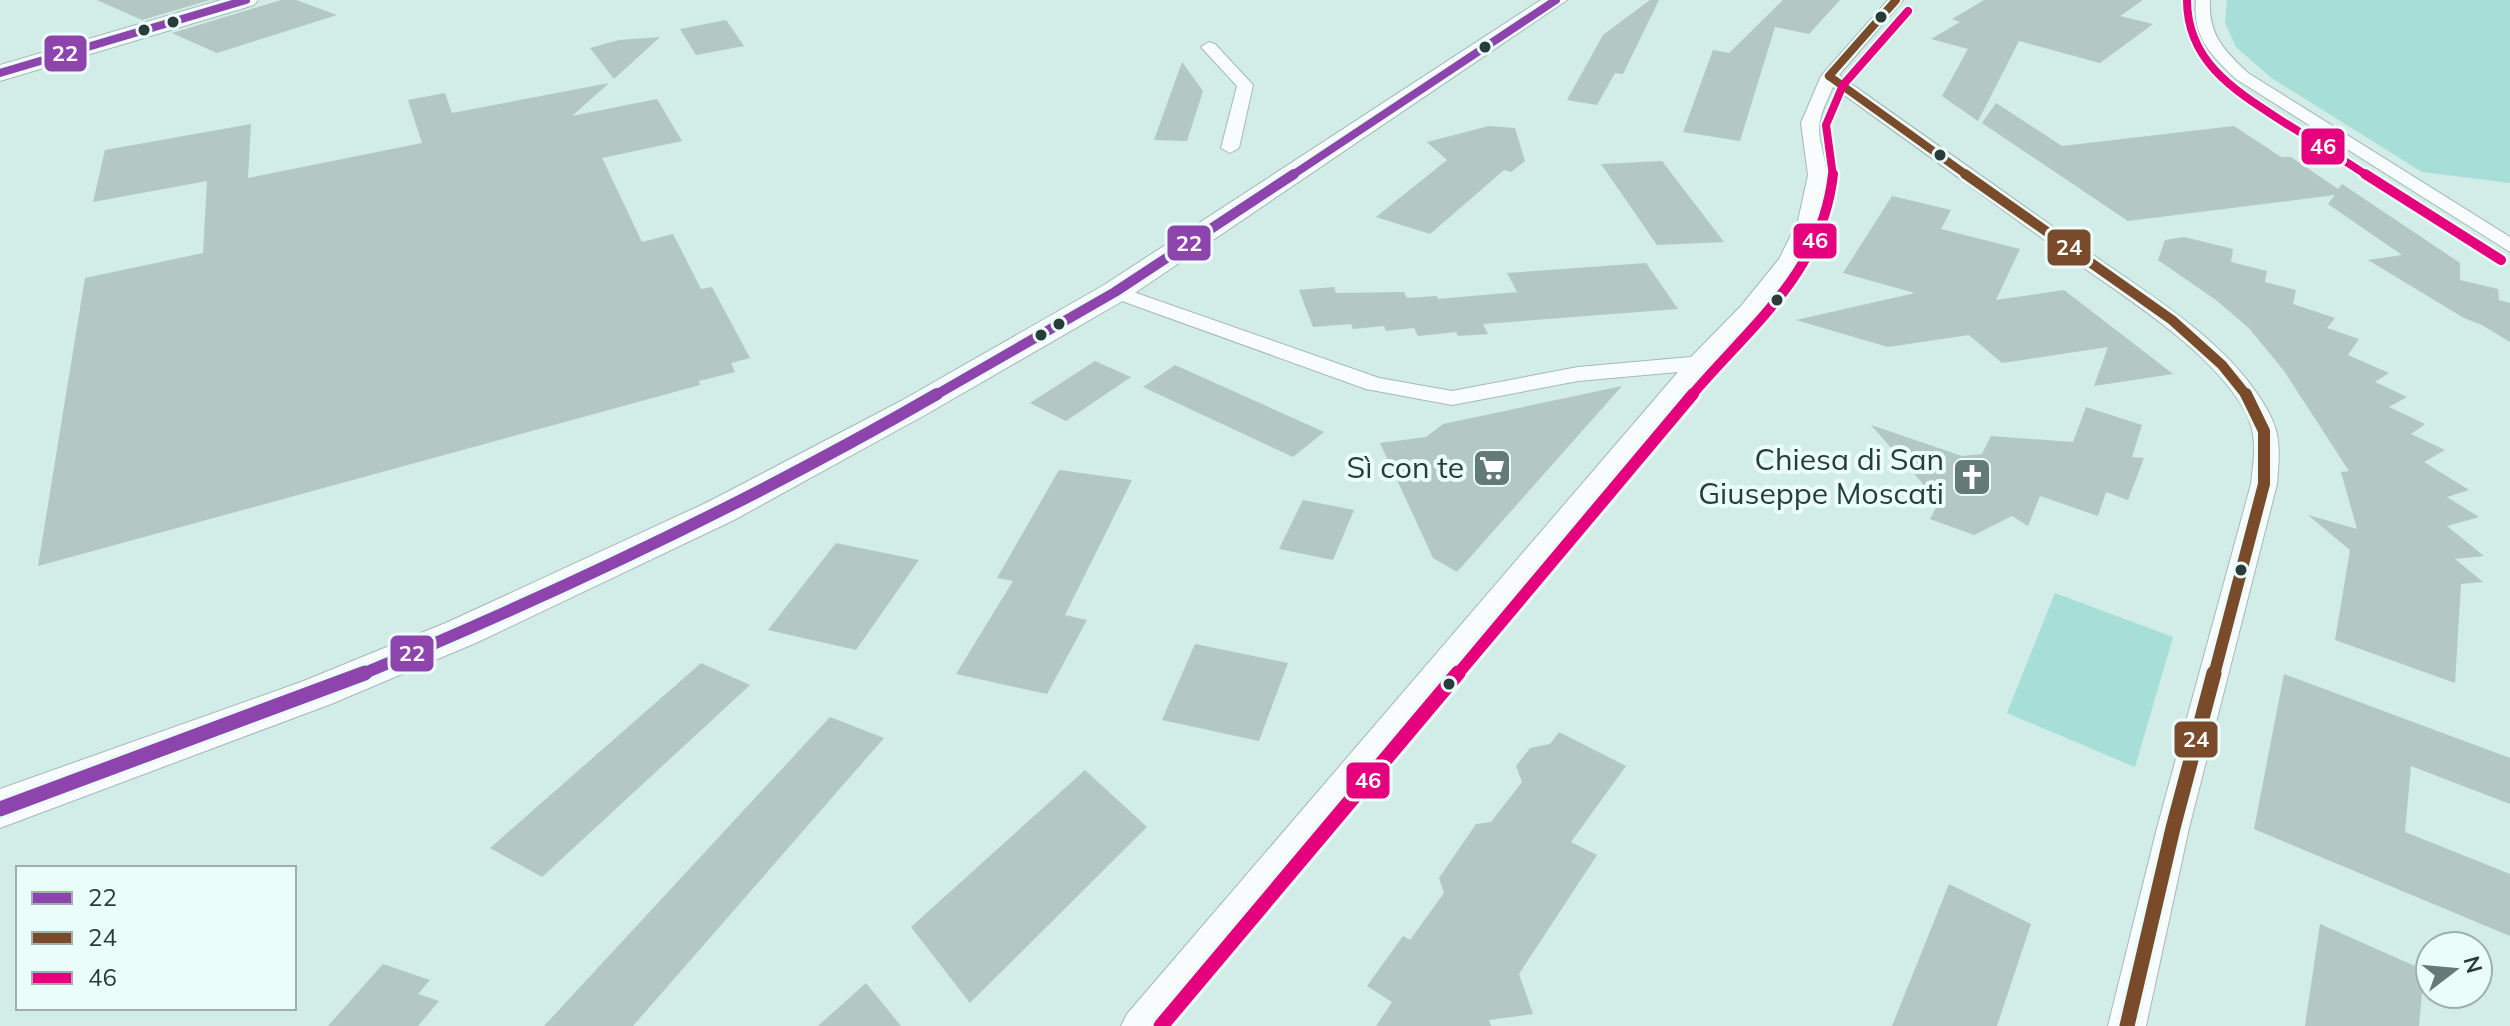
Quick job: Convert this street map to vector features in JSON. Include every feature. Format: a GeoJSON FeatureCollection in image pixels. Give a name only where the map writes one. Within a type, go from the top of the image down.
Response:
{"type":"FeatureCollection","features":[{"type":"Feature","properties":{"kind":"main road"},"geometry":{"type":"LineString","coordinates":[[0,73],[246,0]]}},
{"type":"Feature","properties":{"kind":"street"},"geometry":{"type":"LineString","coordinates":[[0,809],[316,693],[477,626],[721,511],[913,408],[1115,292],[1556,0]]}},
{"type":"Feature","properties":{"kind":"street"},"geometry":{"type":"LineString","coordinates":[[1140,1026],[1698,363],[1749,311],[1788,260],[1808,221],[1817,175],[1810,123],[1829,76],[1896,0]]}},
{"type":"Feature","properties":{"kind":"street"},"geometry":{"type":"LineString","coordinates":[[2203,0],[2202,27],[2209,44],[2242,76],[2510,246]]}},
{"type":"Feature","properties":{"kind":"street"},"geometry":{"type":"LineString","coordinates":[[1209,47],[1245,85],[1230,148]]}},
{"type":"Feature","properties":{"kind":"street"},"geometry":{"type":"LineString","coordinates":[[1829,76],[2174,323],[2229,376],[2254,408],[2268,444],[2264,484],[2173,828],[2127,1026]]}},
{"type":"Feature","properties":{"kind":"street"},"geometry":{"type":"LineString","coordinates":[[1115,292],[1374,384],[1452,398],[1578,374],[1698,363]]}},
{"type":"Feature","properties":{"kind":"shaded area"},"geometry":{"type":"Polygon","coordinates":[[[2227,0],[2510,0],[2510,183],[2422,172],[2270,77],[2236,47],[2225,23],[2227,0]]]}},
{"type":"Feature","properties":{"kind":"shaded area"},"geometry":{"type":"Polygon","coordinates":[[[2055,593],[2173,637],[2135,767],[2007,713],[2055,593]]]}},
{"type":"Feature","properties":{"kind":"building"},"geometry":{"type":"Polygon","coordinates":[[[97,0],[210,0],[142,20],[97,0]]]}},
{"type":"Feature","properties":{"kind":"building"},"geometry":{"type":"Polygon","coordinates":[[[281,0],[296,0],[337,15],[217,53],[172,33],[281,0]]]}},
{"type":"Feature","properties":{"kind":"building"},"geometry":{"type":"Polygon","coordinates":[[[1650,0],[1659,0],[1623,74],[1615,73],[1597,105],[1567,100],[1603,35],[1650,0]]]}},
{"type":"Feature","properties":{"kind":"building"},"geometry":{"type":"Polygon","coordinates":[[[1783,0],[1840,0],[1809,34],[1775,27],[1740,141],[1683,132],[1713,50],[1729,53],[1783,0]]]}},
{"type":"Feature","properties":{"kind":"building"},"geometry":{"type":"Polygon","coordinates":[[[1984,0],[2143,0],[2120,16],[2153,24],[2100,63],[2019,41],[1978,121],[1942,96],[1968,49],[1931,39],[1960,22],[1952,19],[1984,0]]]}},
{"type":"Feature","properties":{"kind":"building"},"geometry":{"type":"Polygon","coordinates":[[[726,20],[744,46],[696,55],[680,29],[726,20]]]}},
{"type":"Feature","properties":{"kind":"building"},"geometry":{"type":"Polygon","coordinates":[[[660,37],[614,79],[590,48],[619,40],[660,37]]]}},
{"type":"Feature","properties":{"kind":"building"},"geometry":{"type":"Polygon","coordinates":[[[1182,62],[1203,91],[1187,141],[1154,140],[1182,62]]]}},
{"type":"Feature","properties":{"kind":"building"},"geometry":{"type":"Polygon","coordinates":[[[609,83],[572,116],[657,99],[682,141],[602,158],[642,242],[673,234],[701,289],[712,287],[750,358],[731,363],[735,372],[699,381],[700,385],[38,566],[85,278],[203,253],[207,181],[93,202],[105,150],[251,124],[248,178],[422,143],[408,100],[445,93],[452,113],[609,83]]]}},
{"type":"Feature","properties":{"kind":"building"},"geometry":{"type":"Polygon","coordinates":[[[1996,103],[2062,146],[2234,126],[2281,157],[2291,157],[2338,189],[2342,184],[2460,263],[2460,280],[2498,289],[2499,300],[2510,303],[2510,342],[2368,260],[2402,255],[2328,204],[2335,195],[2128,221],[1982,123],[1996,103]]]}},
{"type":"Feature","properties":{"kind":"building"},"geometry":{"type":"Polygon","coordinates":[[[1489,126],[1515,128],[1525,161],[1511,172],[1504,170],[1430,234],[1376,217],[1447,160],[1427,142],[1489,126]]]}},
{"type":"Feature","properties":{"kind":"building"},"geometry":{"type":"Polygon","coordinates":[[[1662,161],[1724,242],[1657,245],[1601,164],[1662,161]]]}},
{"type":"Feature","properties":{"kind":"building"},"geometry":{"type":"Polygon","coordinates":[[[1892,196],[1951,210],[1941,229],[2020,249],[1996,300],[2064,290],[2173,374],[2094,386],[2108,347],[2002,363],[1969,335],[1888,347],[1796,320],[1915,293],[1843,273],[1892,196]]]}},
{"type":"Feature","properties":{"kind":"building"},"geometry":{"type":"Polygon","coordinates":[[[2184,237],[2233,249],[2231,262],[2267,271],[2265,282],[2296,290],[2293,304],[2335,318],[2327,328],[2359,339],[2348,355],[2389,373],[2375,382],[2407,397],[2389,407],[2425,424],[2411,434],[2445,450],[2424,462],[2469,490],[2447,497],[2479,517],[2447,526],[2484,556],[2455,559],[2483,582],[2461,584],[2455,683],[2335,640],[2350,550],[2308,515],[2357,529],[2341,472],[2349,471],[2284,371],[2249,328],[2216,300],[2158,260],[2165,240],[2184,237]]]}},
{"type":"Feature","properties":{"kind":"building"},"geometry":{"type":"Polygon","coordinates":[[[1646,263],[1678,309],[1483,324],[1488,334],[1458,336],[1456,332],[1418,336],[1414,328],[1386,331],[1384,326],[1353,329],[1351,324],[1313,327],[1299,290],[1334,287],[1336,293],[1404,292],[1407,298],[1437,296],[1438,299],[1517,292],[1507,273],[1646,263]]]}},
{"type":"Feature","properties":{"kind":"building"},"geometry":{"type":"Polygon","coordinates":[[[1095,361],[1131,377],[1066,421],[1030,403],[1095,361]]]}},
{"type":"Feature","properties":{"kind":"building"},"geometry":{"type":"Polygon","coordinates":[[[1175,365],[1324,432],[1293,457],[1143,387],[1175,365]]]}},
{"type":"Feature","properties":{"kind":"building"},"geometry":{"type":"Polygon","coordinates":[[[1622,386],[1457,572],[1433,558],[1380,443],[1426,437],[1443,424],[1622,386]]]}},
{"type":"Feature","properties":{"kind":"building"},"geometry":{"type":"Polygon","coordinates":[[[2086,407],[2142,425],[2132,457],[2144,458],[2128,500],[2106,492],[2098,516],[2040,496],[2028,526],[2012,516],[1974,535],[1930,519],[1939,502],[1871,425],[1962,456],[1982,454],[1991,436],[2073,442],[2086,407]]]}},
{"type":"Feature","properties":{"kind":"building"},"geometry":{"type":"Polygon","coordinates":[[[1059,470],[1132,480],[1065,615],[1087,620],[1047,694],[956,674],[1013,581],[997,578],[1059,470]]]}},
{"type":"Feature","properties":{"kind":"building"},"geometry":{"type":"Polygon","coordinates":[[[1303,500],[1354,510],[1333,560],[1279,549],[1303,500]]]}},
{"type":"Feature","properties":{"kind":"building"},"geometry":{"type":"Polygon","coordinates":[[[836,543],[919,560],[856,650],[768,630],[836,543]]]}},
{"type":"Feature","properties":{"kind":"building"},"geometry":{"type":"Polygon","coordinates":[[[1195,644],[1288,663],[1259,741],[1162,720],[1195,644]]]}},
{"type":"Feature","properties":{"kind":"building"},"geometry":{"type":"Polygon","coordinates":[[[701,663],[750,685],[542,877],[490,848],[701,663]]]}},
{"type":"Feature","properties":{"kind":"building"},"geometry":{"type":"Polygon","coordinates":[[[2284,674],[2510,758],[2510,804],[2411,766],[2405,832],[2510,874],[2510,936],[2254,829],[2284,674]]]}},
{"type":"Feature","properties":{"kind":"building"},"geometry":{"type":"Polygon","coordinates":[[[830,717],[884,738],[633,1026],[544,1026],[830,717]]]}},
{"type":"Feature","properties":{"kind":"building"},"geometry":{"type":"Polygon","coordinates":[[[1559,732],[1626,766],[1571,842],[1597,855],[1519,974],[1533,1014],[1489,1020],[1491,1026],[1376,1026],[1392,1002],[1367,986],[1403,936],[1410,940],[1444,893],[1439,878],[1476,824],[1491,822],[1522,782],[1516,766],[1530,748],[1550,744],[1559,732]]]}},
{"type":"Feature","properties":{"kind":"building"},"geometry":{"type":"Polygon","coordinates":[[[1085,770],[1147,827],[970,1003],[911,927],[1085,770]]]}},
{"type":"Feature","properties":{"kind":"building"},"geometry":{"type":"Polygon","coordinates":[[[1949,884],[2031,924],[1997,1026],[1892,1026],[1949,884]]]}},
{"type":"Feature","properties":{"kind":"building"},"geometry":{"type":"Polygon","coordinates":[[[2320,924],[2414,966],[2414,1010],[2420,1010],[2419,1026],[2305,1026],[2320,924]]]}},
{"type":"Feature","properties":{"kind":"building"},"geometry":{"type":"Polygon","coordinates":[[[383,964],[430,980],[418,994],[439,1001],[418,1026],[328,1026],[383,964]]]}},
{"type":"Feature","properties":{"kind":"building"},"geometry":{"type":"Polygon","coordinates":[[[866,983],[901,1026],[818,1026],[866,983]]]}},
{"type":"Feature","properties":{"kind":"transit line","name":"22"},"geometry":{"type":"LineString","coordinates":[[0,73],[246,0]]}},
{"type":"Feature","properties":{"kind":"transit line","name":"22"},"geometry":{"type":"LineString","coordinates":[[0,809],[316,693],[463,632],[721,511],[913,408],[1115,292],[1556,0]]}},
{"type":"Feature","properties":{"kind":"transit line","name":"24"},"geometry":{"type":"LineString","coordinates":[[1829,76],[1896,0]]}},
{"type":"Feature","properties":{"kind":"transit line","name":"46"},"geometry":{"type":"LineString","coordinates":[[2187,0],[2189,27],[2198,50],[2232,89],[2501,260]]}},
{"type":"Feature","properties":{"kind":"transit line","name":"46"},"geometry":{"type":"LineString","coordinates":[[1161,1026],[1710,374],[1760,322],[1802,267],[1824,224],[1833,175],[1826,125],[1843,85],[1908,11]]}},
{"type":"Feature","properties":{"kind":"transit line","name":"24"},"geometry":{"type":"LineString","coordinates":[[1829,76],[2172,320],[2222,365],[2242,388],[2262,422],[2267,448],[2264,484],[2173,828],[2127,1026]]}},
{"type":"Feature","properties":{"kind":"place","name":"Sì con te"},"geometry":{"type":"Point","coordinates":[1492,468]}},
{"type":"Feature","properties":{"kind":"place","name":"Chiesa di San Giuseppe Moscati"},"geometry":{"type":"Point","coordinates":[1972,477]}}]}
